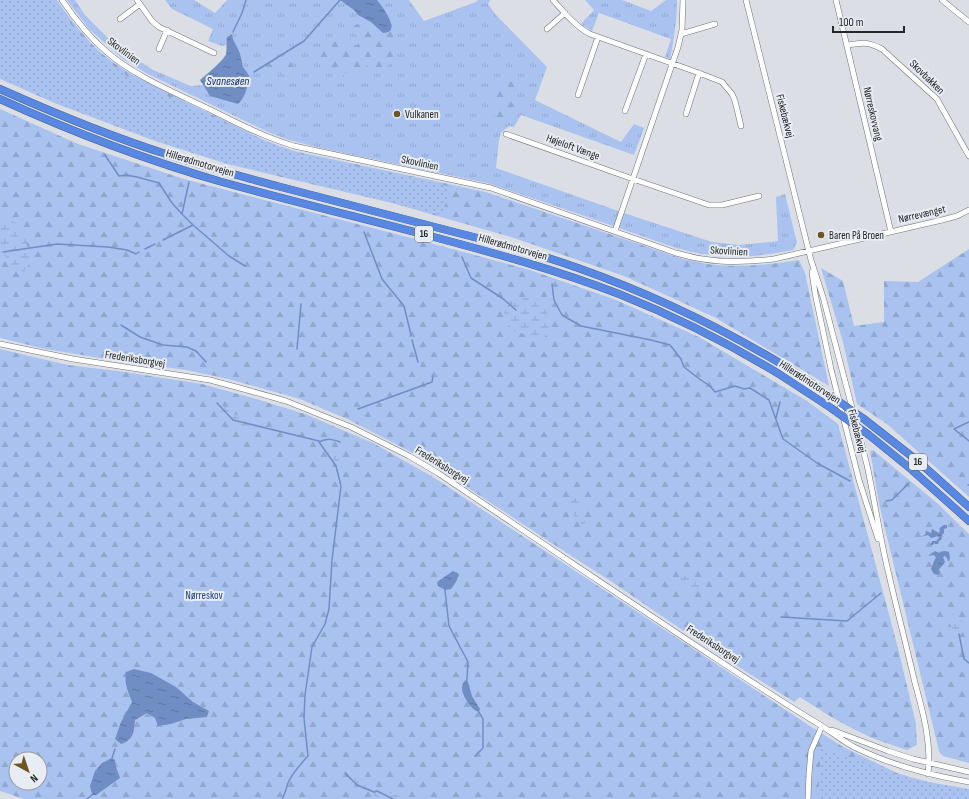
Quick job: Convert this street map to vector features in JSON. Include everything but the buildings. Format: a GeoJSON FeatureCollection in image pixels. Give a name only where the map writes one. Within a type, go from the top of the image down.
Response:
{"type":"FeatureCollection","features":[{"type":"Feature","properties":{"kind":"highway","name":"Hillerødmotorvejen"},"geometry":{"type":"LineString","coordinates":[[0,89],[93,128],[166,154],[278,186],[501,244],[577,267],[624,285],[705,322],[784,365],[864,419],[919,462],[969,507]]}},
{"type":"Feature","properties":{"kind":"highway","name":"Hillerødmotorvejen"},"geometry":{"type":"LineString","coordinates":[[0,100],[88,137],[162,164],[242,187],[500,254],[548,268],[661,312],[736,350],[779,374],[831,408],[869,435],[912,470],[969,521]]}},
{"type":"Feature","properties":{"kind":"street","name":"Skovlinien"},"geometry":{"type":"LineString","coordinates":[[62,0],[93,40],[108,54],[124,65],[146,78],[266,136],[294,146],[491,188],[676,253],[703,259],[729,262],[753,262],[809,252]]}},
{"type":"Feature","properties":{"kind":"street"},"geometry":{"type":"LineString","coordinates":[[553,0],[584,31],[722,82],[732,94],[741,126]]}},
{"type":"Feature","properties":{"kind":"street"},"geometry":{"type":"LineString","coordinates":[[615,231],[673,64],[681,34],[683,0]]}},
{"type":"Feature","properties":{"kind":"street","name":"Fiskebækvej"},"geometry":{"type":"LineString","coordinates":[[746,0],[811,260],[823,297],[873,494],[884,557],[924,720],[930,763],[928,774]]}},
{"type":"Feature","properties":{"kind":"street","name":"Nørreskovvang"},"geometry":{"type":"LineString","coordinates":[[836,0],[891,232]]}},
{"type":"Feature","properties":{"kind":"street"},"geometry":{"type":"LineString","coordinates":[[942,0],[969,22]]}},
{"type":"Feature","properties":{"kind":"street"},"geometry":{"type":"LineString","coordinates":[[120,19],[139,2],[152,21],[159,27],[214,53]]}},
{"type":"Feature","properties":{"kind":"street"},"geometry":{"type":"LineString","coordinates":[[547,29],[565,12]]}},
{"type":"Feature","properties":{"kind":"street"},"geometry":{"type":"LineString","coordinates":[[681,34],[715,24]]}},
{"type":"Feature","properties":{"kind":"street"},"geometry":{"type":"LineString","coordinates":[[159,49],[167,30]]}},
{"type":"Feature","properties":{"kind":"street"},"geometry":{"type":"LineString","coordinates":[[578,95],[598,37]]}},
{"type":"Feature","properties":{"kind":"street","name":"Skovbakken"},"geometry":{"type":"LineString","coordinates":[[847,45],[863,42],[873,44],[882,49],[935,97],[969,156]]}},
{"type":"Feature","properties":{"kind":"street"},"geometry":{"type":"LineString","coordinates":[[625,111],[646,54]]}},
{"type":"Feature","properties":{"kind":"street"},"geometry":{"type":"LineString","coordinates":[[686,114],[699,73]]}},
{"type":"Feature","properties":{"kind":"street","name":"Højeloft Vænge"},"geometry":{"type":"LineString","coordinates":[[506,134],[709,205],[722,205],[760,196]]}},
{"type":"Feature","properties":{"kind":"street","name":"Nørrevænget"},"geometry":{"type":"LineString","coordinates":[[809,252],[957,216],[969,210]]}},
{"type":"Feature","properties":{"kind":"street","name":"Fiskebækvej"},"geometry":{"type":"LineString","coordinates":[[811,260],[815,294],[831,369],[859,480],[884,557]]}},
{"type":"Feature","properties":{"kind":"street","name":"Frederiksborgvej"},"geometry":{"type":"LineString","coordinates":[[0,344],[73,359],[210,380],[286,401],[351,427],[428,467],[777,699],[852,746],[894,764],[928,774],[969,782]]}},
{"type":"Feature","properties":{"kind":"street"},"geometry":{"type":"LineString","coordinates":[[808,799],[812,751],[822,726]]}},
{"type":"Feature","properties":{"kind":"street","name":"Frederiksborgvej"},"geometry":{"type":"LineString","coordinates":[[822,726],[888,751],[969,772]]}},
{"type":"Feature","properties":{"kind":"green space"},"geometry":{"type":"Polygon","coordinates":[[[0,0],[57,0],[90,42],[123,69],[146,82],[266,141],[294,151],[486,192],[683,259],[707,264],[730,266],[765,265],[799,260],[805,273],[829,386],[716,318],[624,276],[511,237],[392,203],[227,164],[155,141],[57,104],[0,79],[0,0]]]}},
{"type":"Feature","properties":{"kind":"green space"},"geometry":{"type":"Polygon","coordinates":[[[0,0],[51,0],[92,49],[128,77],[248,135],[295,153],[452,187],[441,215],[233,164],[176,147],[67,107],[0,78],[0,0]]]}},
{"type":"Feature","properties":{"kind":"green space"},"geometry":{"type":"Polygon","coordinates":[[[67,0],[75,0],[85,15],[115,45],[153,70],[191,86],[203,85],[210,96],[249,75],[243,67],[240,53],[232,34],[227,37],[226,45],[222,46],[208,41],[213,29],[172,9],[165,0],[194,0],[215,13],[227,0],[409,0],[424,21],[478,0],[490,0],[488,4],[496,15],[547,67],[535,100],[621,142],[634,124],[644,128],[634,155],[521,115],[514,127],[509,126],[501,133],[496,168],[712,242],[740,245],[778,241],[776,197],[785,194],[797,243],[793,250],[770,254],[742,257],[701,254],[676,248],[487,183],[289,140],[268,132],[146,73],[122,58],[89,29],[67,0]]]}},
{"type":"Feature","properties":{"kind":"green space"},"geometry":{"type":"Polygon","coordinates":[[[585,0],[622,0],[651,11],[666,0],[677,0],[675,30],[670,59],[665,57],[671,39],[599,13],[592,31],[581,24],[594,10],[585,0]]]}},
{"type":"Feature","properties":{"kind":"green space"},"geometry":{"type":"Polygon","coordinates":[[[365,20],[383,33],[390,31],[394,33],[396,57],[390,64],[381,68],[375,69],[370,64],[361,71],[355,80],[352,81],[350,79],[348,72],[344,73],[342,78],[326,67],[317,51],[330,37],[343,38],[349,40],[353,45],[357,45],[360,41],[359,36],[352,31],[352,27],[357,24],[361,25],[365,20]]]}},
{"type":"Feature","properties":{"kind":"green space"},"geometry":{"type":"Polygon","coordinates":[[[272,51],[283,59],[291,62],[294,68],[293,71],[285,75],[280,72],[268,74],[262,70],[259,67],[262,59],[272,51]]]}},
{"type":"Feature","properties":{"kind":"green space"},"geometry":{"type":"Polygon","coordinates":[[[511,81],[516,87],[513,91],[514,96],[511,98],[512,103],[517,106],[519,111],[518,113],[510,113],[498,120],[495,120],[493,106],[496,88],[511,81]]]}},
{"type":"Feature","properties":{"kind":"green space"},"geometry":{"type":"Polygon","coordinates":[[[0,109],[78,144],[184,179],[530,270],[616,300],[699,337],[807,401],[838,424],[898,648],[916,724],[917,745],[907,750],[885,743],[847,726],[800,697],[794,702],[718,654],[612,582],[438,468],[415,454],[347,419],[300,399],[228,379],[186,370],[45,349],[0,338],[0,109]]]}},
{"type":"Feature","properties":{"kind":"green space"},"geometry":{"type":"Polygon","coordinates":[[[0,218],[7,218],[14,222],[24,234],[31,261],[24,272],[15,269],[10,265],[0,248],[0,218]]]}},
{"type":"Feature","properties":{"kind":"green space"},"geometry":{"type":"Polygon","coordinates":[[[969,249],[969,497],[887,424],[857,404],[843,342],[821,268],[843,281],[854,326],[884,322],[884,281],[918,282],[969,249]]]}},
{"type":"Feature","properties":{"kind":"green space"},"geometry":{"type":"Polygon","coordinates":[[[527,297],[536,299],[543,305],[550,317],[549,326],[551,331],[543,338],[533,337],[515,331],[506,323],[504,312],[506,309],[527,297]]]}},
{"type":"Feature","properties":{"kind":"green space","name":"Nørreskov"},"geometry":{"type":"Polygon","coordinates":[[[0,349],[68,365],[202,384],[305,414],[373,443],[433,477],[845,748],[897,773],[941,785],[969,799],[24,799],[0,791],[0,349]]]}},
{"type":"Feature","properties":{"kind":"green space"},"geometry":{"type":"Polygon","coordinates":[[[218,406],[228,407],[235,414],[261,424],[262,427],[243,429],[235,426],[221,414],[218,406]]]}},
{"type":"Feature","properties":{"kind":"green space"},"geometry":{"type":"Polygon","coordinates":[[[331,448],[340,456],[342,463],[341,475],[338,474],[337,466],[330,459],[327,450],[331,448]]]}},
{"type":"Feature","properties":{"kind":"green space"},"geometry":{"type":"Polygon","coordinates":[[[873,450],[937,503],[969,534],[969,763],[943,756],[939,751],[880,508],[870,451],[873,450]]]}},
{"type":"Feature","properties":{"kind":"green space"},"geometry":{"type":"Polygon","coordinates":[[[570,498],[576,498],[580,504],[585,523],[583,526],[574,516],[569,505],[570,498]]]}},
{"type":"Feature","properties":{"kind":"green space"},"geometry":{"type":"Polygon","coordinates":[[[681,575],[695,581],[702,588],[701,591],[680,587],[675,580],[681,575]]]}},
{"type":"Feature","properties":{"kind":"green space"},"geometry":{"type":"Polygon","coordinates":[[[952,614],[959,617],[963,623],[963,630],[959,636],[949,623],[952,614]]]}},
{"type":"Feature","properties":{"kind":"green space"},"geometry":{"type":"Polygon","coordinates":[[[821,749],[911,779],[969,789],[969,799],[818,799],[821,749]]]}},
{"type":"Feature","properties":{"kind":"green space"},"geometry":{"type":"Polygon","coordinates":[[[350,776],[366,781],[384,791],[408,799],[380,798],[362,787],[350,776]]]}},
{"type":"Feature","properties":{"kind":"water"},"geometry":{"type":"Polygon","coordinates":[[[340,0],[377,0],[389,19],[391,29],[389,32],[383,33],[371,22],[358,15],[354,10],[340,0]]]}},
{"type":"Feature","properties":{"kind":"water","name":"Svanesøen"},"geometry":{"type":"Polygon","coordinates":[[[232,34],[240,53],[243,67],[249,75],[245,94],[238,104],[210,96],[200,80],[225,57],[227,37],[232,34]]]}},
{"type":"Feature","properties":{"kind":"water"},"geometry":{"type":"Polygon","coordinates":[[[947,525],[947,528],[944,529],[944,533],[941,536],[942,539],[938,544],[934,543],[933,545],[930,545],[932,541],[936,541],[939,538],[938,536],[931,538],[928,535],[920,537],[925,535],[926,531],[931,533],[932,529],[939,533],[940,528],[947,525]]]}},
{"type":"Feature","properties":{"kind":"water"},"geometry":{"type":"Polygon","coordinates":[[[935,551],[939,553],[944,551],[949,552],[950,558],[948,561],[945,556],[943,557],[945,562],[939,569],[940,572],[938,575],[934,574],[931,569],[936,558],[934,555],[928,556],[935,551]]]}},
{"type":"Feature","properties":{"kind":"water"},"geometry":{"type":"Polygon","coordinates":[[[453,571],[459,574],[451,589],[445,590],[438,586],[437,582],[453,571]]]}},
{"type":"Feature","properties":{"kind":"water"},"geometry":{"type":"Polygon","coordinates":[[[134,669],[151,673],[176,687],[193,702],[209,711],[207,717],[186,719],[171,724],[158,726],[155,718],[147,713],[135,720],[134,731],[131,738],[121,744],[115,739],[121,722],[132,702],[126,684],[126,672],[134,669]]]}},
{"type":"Feature","properties":{"kind":"water"},"geometry":{"type":"Polygon","coordinates":[[[467,679],[472,696],[480,709],[479,712],[470,705],[464,694],[462,685],[467,679]]]}},
{"type":"Feature","properties":{"kind":"water"},"geometry":{"type":"Polygon","coordinates":[[[112,758],[115,760],[120,778],[96,795],[92,795],[90,786],[95,771],[102,763],[112,758]]]}},
{"type":"Feature","properties":{"kind":"waterway"},"geometry":{"type":"LineString","coordinates":[[233,32],[246,0]]}},
{"type":"Feature","properties":{"kind":"waterway"},"geometry":{"type":"LineString","coordinates":[[254,72],[304,41],[340,0]]}},
{"type":"Feature","properties":{"kind":"waterway"},"geometry":{"type":"LineString","coordinates":[[105,155],[119,176],[126,175],[159,183],[172,203],[193,225],[229,256],[245,266]]}},
{"type":"Feature","properties":{"kind":"waterway"},"geometry":{"type":"LineString","coordinates":[[182,214],[189,182]]}},
{"type":"Feature","properties":{"kind":"waterway"},"geometry":{"type":"LineString","coordinates":[[163,240],[193,225]]}},
{"type":"Feature","properties":{"kind":"waterway"},"geometry":{"type":"LineString","coordinates":[[364,232],[382,279],[404,306],[411,335]]}},
{"type":"Feature","properties":{"kind":"waterway"},"geometry":{"type":"LineString","coordinates":[[3,252],[57,244],[108,247],[127,250],[136,254],[139,252]]}},
{"type":"Feature","properties":{"kind":"waterway"},"geometry":{"type":"LineString","coordinates":[[145,249],[155,244]]}},
{"type":"Feature","properties":{"kind":"waterway"},"geometry":{"type":"LineString","coordinates":[[462,257],[471,278],[502,298],[516,310]]}},
{"type":"Feature","properties":{"kind":"waterway"},"geometry":{"type":"LineString","coordinates":[[552,284],[554,300],[562,315],[581,326],[670,345],[681,359],[684,367],[710,386],[715,392],[735,386],[744,389],[750,388],[769,400],[783,439],[817,463],[850,481]]}},
{"type":"Feature","properties":{"kind":"waterway"},"geometry":{"type":"LineString","coordinates":[[297,349],[301,304]]}},
{"type":"Feature","properties":{"kind":"waterway"},"geometry":{"type":"LineString","coordinates":[[121,325],[140,337],[163,345],[187,347],[196,351],[206,362]]}},
{"type":"Feature","properties":{"kind":"waterway"},"geometry":{"type":"LineString","coordinates":[[412,340],[418,362]]}},
{"type":"Feature","properties":{"kind":"waterway"},"geometry":{"type":"LineString","coordinates":[[358,409],[432,382],[433,376]]}},
{"type":"Feature","properties":{"kind":"waterway"},"geometry":{"type":"LineString","coordinates":[[776,418],[780,402]]}},
{"type":"Feature","properties":{"kind":"waterway"},"geometry":{"type":"LineString","coordinates":[[217,403],[233,420],[319,441]]}},
{"type":"Feature","properties":{"kind":"waterway"},"geometry":{"type":"LineString","coordinates":[[969,422],[954,429],[969,441]]}},
{"type":"Feature","properties":{"kind":"waterway"},"geometry":{"type":"LineString","coordinates":[[282,799],[292,776],[308,756],[304,718],[305,695],[312,647],[325,624],[329,609],[332,560],[341,486],[336,466],[319,442],[330,439],[340,442]]}},
{"type":"Feature","properties":{"kind":"waterway"},"geometry":{"type":"LineString","coordinates":[[886,501],[892,500],[909,483]]}},
{"type":"Feature","properties":{"kind":"waterway"},"geometry":{"type":"LineString","coordinates":[[445,590],[449,626],[468,662],[467,679]]}},
{"type":"Feature","properties":{"kind":"waterway"},"geometry":{"type":"LineString","coordinates":[[781,617],[847,621],[881,593]]}},
{"type":"Feature","properties":{"kind":"waterway"},"geometry":{"type":"LineString","coordinates":[[959,634],[964,659],[969,663]]}},
{"type":"Feature","properties":{"kind":"waterway"},"geometry":{"type":"LineString","coordinates":[[475,756],[483,748],[483,719],[479,712]]}},
{"type":"Feature","properties":{"kind":"waterway"},"geometry":{"type":"LineString","coordinates":[[112,758],[115,749]]}},
{"type":"Feature","properties":{"kind":"waterway"},"geometry":{"type":"LineString","coordinates":[[345,773],[357,785],[374,792],[377,791],[393,799]]}},
{"type":"Feature","properties":{"kind":"waterway"},"geometry":{"type":"LineString","coordinates":[[87,799],[92,795]]}},
{"type":"Feature","properties":{"kind":"place","name":"Vulkanen"},"geometry":{"type":"Point","coordinates":[397,114]}},
{"type":"Feature","properties":{"kind":"place","name":"Baren På Broen"},"geometry":{"type":"Point","coordinates":[821,235]}}]}
